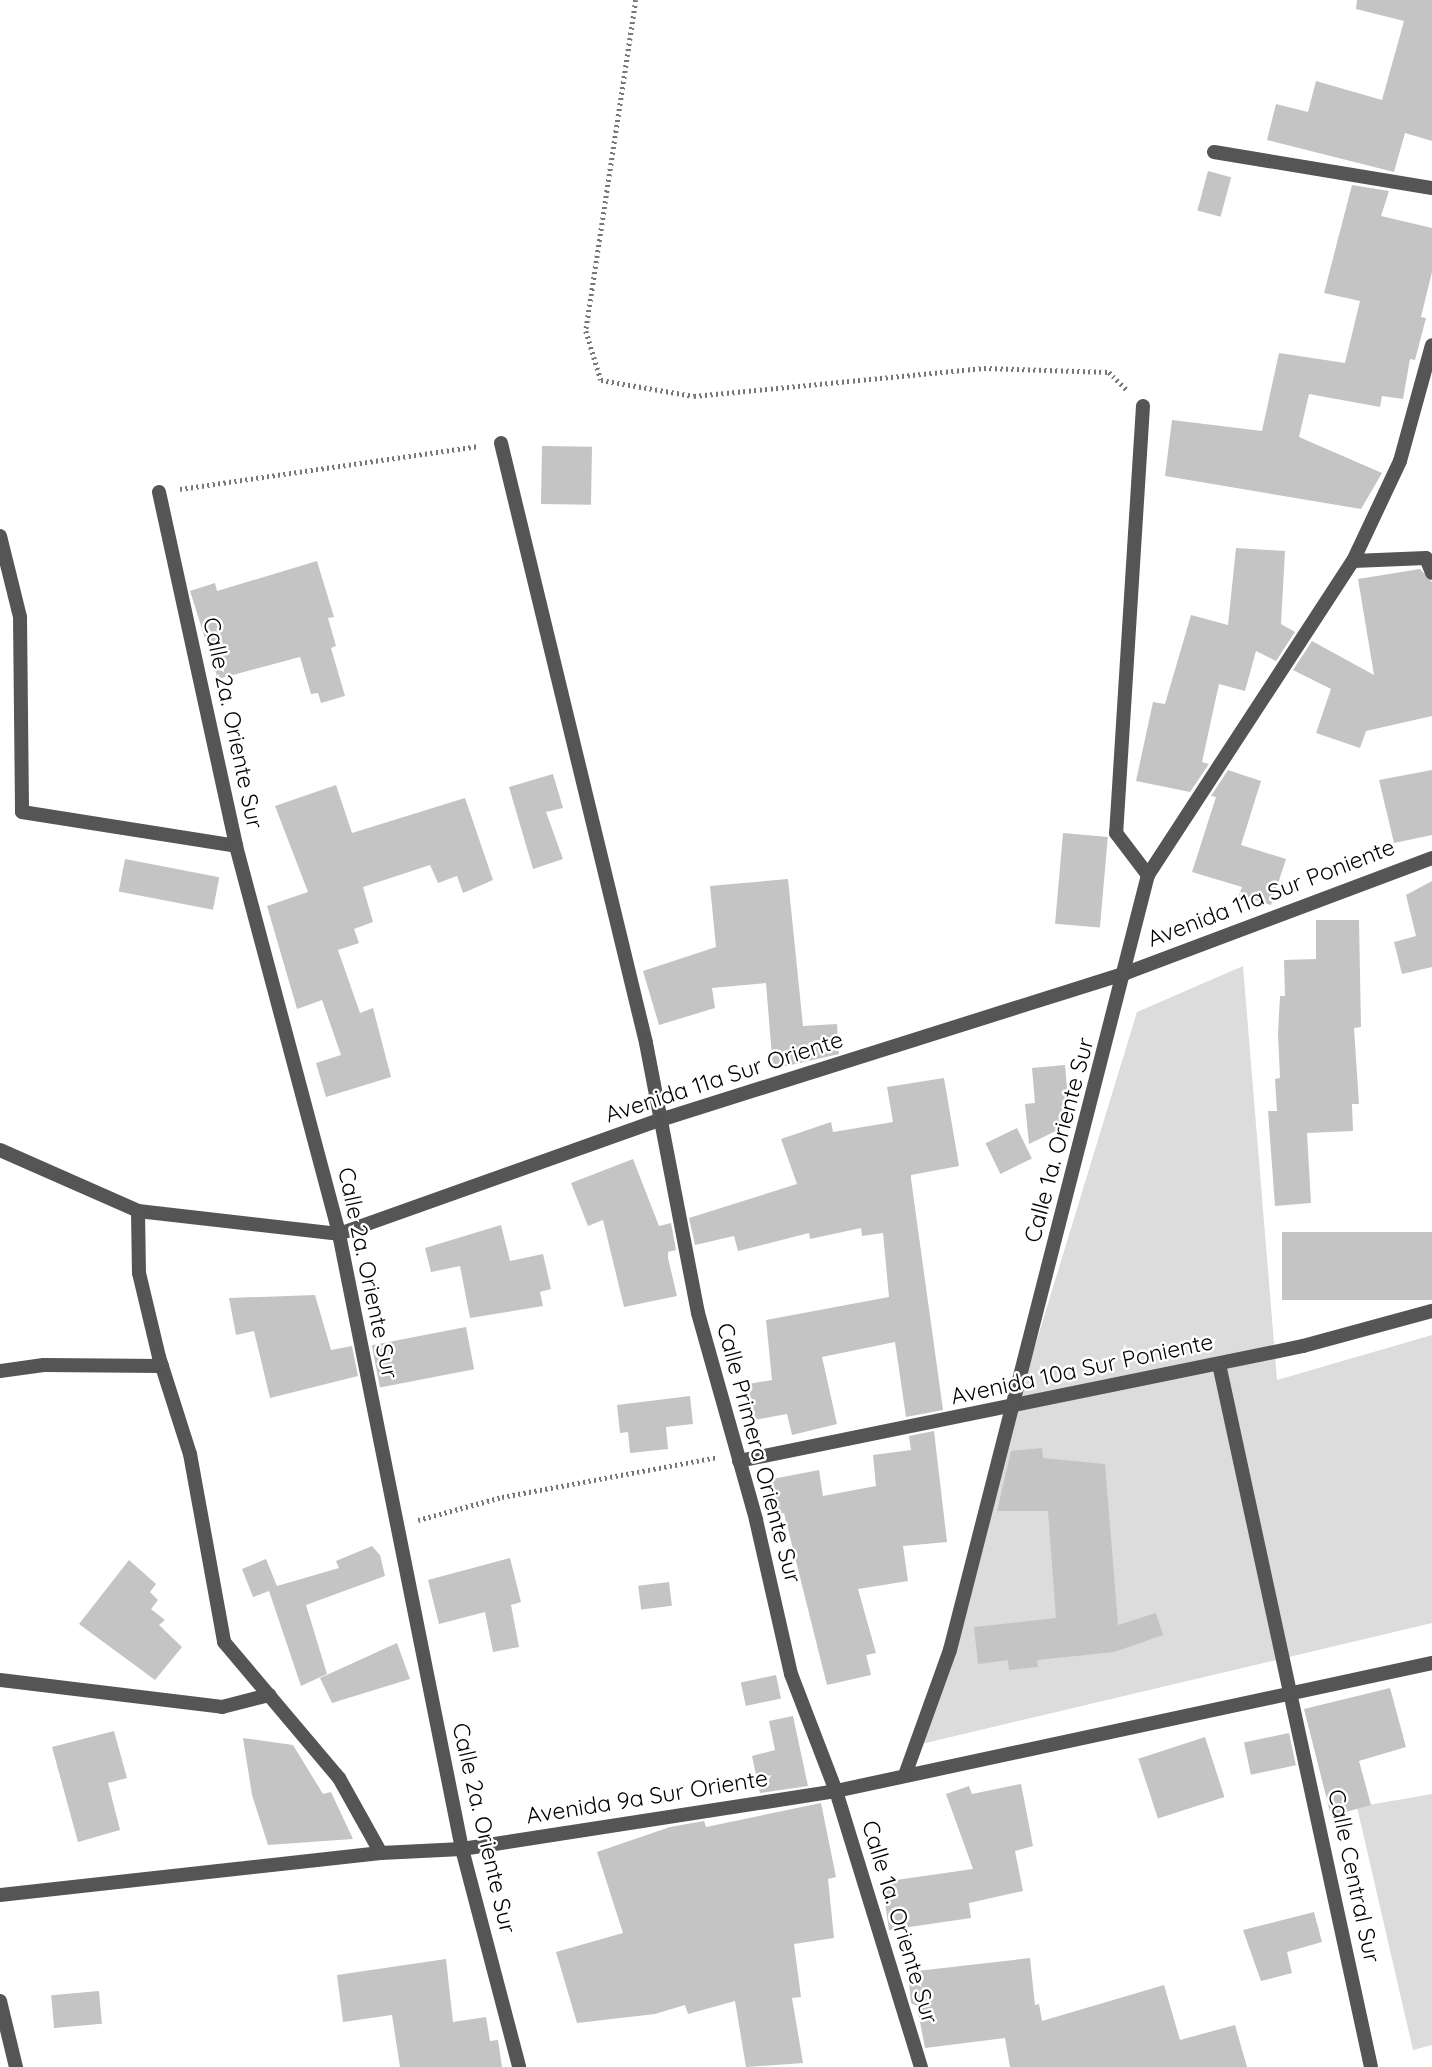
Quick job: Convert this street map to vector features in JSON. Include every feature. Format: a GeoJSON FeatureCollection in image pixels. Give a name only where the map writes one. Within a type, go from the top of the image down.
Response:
{"type":"FeatureCollection","features":[{"type":"Feature","properties":{"kind":"street"},"geometry":{"type":"LineString","coordinates":[[1214,152],[1432,188]]}},
{"type":"Feature","properties":{"kind":"street","name":"Calle 1a. Oriente Sur"},"geometry":{"type":"LineString","coordinates":[[905,1775],[950,1650],[1126,973],[1148,875],[1353,561],[1400,461],[1432,345]]}},
{"type":"Feature","properties":{"kind":"street"},"geometry":{"type":"LineString","coordinates":[[1143,406],[1116,832],[1148,875]]}},
{"type":"Feature","properties":{"kind":"street","name":"Calle Primera Oriente Sur"},"geometry":{"type":"LineString","coordinates":[[501,443],[646,1043],[698,1313],[739,1457],[791,1674],[836,1791]]}},
{"type":"Feature","properties":{"kind":"street","name":"Calle 2a. Oriente Sur"},"geometry":{"type":"LineString","coordinates":[[159,492],[236,846],[339,1234],[462,1849],[519,2067]]}},
{"type":"Feature","properties":{"kind":"street"},"geometry":{"type":"LineString","coordinates":[[0,537],[20,617],[22,812],[236,846]]}},
{"type":"Feature","properties":{"kind":"street"},"geometry":{"type":"LineString","coordinates":[[1353,561],[1426,558],[1432,573]]}},
{"type":"Feature","properties":{"kind":"street","name":"Avenida 11a Sur Poniente"},"geometry":{"type":"LineString","coordinates":[[1126,973],[1432,858]]}},
{"type":"Feature","properties":{"kind":"street","name":"Avenida 11a Sur Oriente"},"geometry":{"type":"LineString","coordinates":[[339,1234],[660,1120],[1126,973]]}},
{"type":"Feature","properties":{"kind":"street"},"geometry":{"type":"LineString","coordinates":[[0,1150],[138,1211],[339,1234]]}},
{"type":"Feature","properties":{"kind":"street"},"geometry":{"type":"LineString","coordinates":[[138,1211],[139,1273],[162,1366],[190,1454],[224,1642],[339,1777],[381,1853]]}},
{"type":"Feature","properties":{"kind":"street","name":"Avenida 10a Sur Poniente"},"geometry":{"type":"LineString","coordinates":[[739,1457],[1011,1408],[1219,1364],[1432,1311]]}},
{"type":"Feature","properties":{"kind":"street","name":"Calle Central Sur"},"geometry":{"type":"LineString","coordinates":[[1219,1364],[1294,1694],[1371,2067]]}},
{"type":"Feature","properties":{"kind":"street"},"geometry":{"type":"LineString","coordinates":[[0,1371],[44,1365],[162,1366]]}},
{"type":"Feature","properties":{"kind":"street","name":"Avenida 9a Sur Oriente"},"geometry":{"type":"LineString","coordinates":[[0,1895],[381,1853],[462,1849],[836,1791],[1432,1663]]}},
{"type":"Feature","properties":{"kind":"street"},"geometry":{"type":"LineString","coordinates":[[0,1680],[222,1707],[269,1695]]}},
{"type":"Feature","properties":{"kind":"street","name":"Calle 1a. Oriente Sur"},"geometry":{"type":"LineString","coordinates":[[836,1791],[920,2067]]}},
{"type":"Feature","properties":{"kind":"street"},"geometry":{"type":"LineString","coordinates":[[0,2001],[16,2067]]}},
{"type":"Feature","properties":{"kind":"path"},"geometry":{"type":"LineString","coordinates":[[636,0],[586,331],[601,380],[694,396],[984,368],[1109,372],[1143,406]]}},
{"type":"Feature","properties":{"kind":"path"},"geometry":{"type":"LineString","coordinates":[[159,492],[501,443]]}},
{"type":"Feature","properties":{"kind":"path"},"geometry":{"type":"LineString","coordinates":[[398,1526],[502,1497],[739,1457]]}},
{"type":"Feature","properties":{"kind":"shaded area"},"geometry":{"type":"Polygon","coordinates":[[[1243,966],[1277,1380],[1432,1335],[1432,1623],[913,1746],[1137,1012],[1243,966]]]}},
{"type":"Feature","properties":{"kind":"shaded area"},"geometry":{"type":"Polygon","coordinates":[[[1432,1794],[1432,2045],[1413,2050],[1357,1807],[1432,1794]]]}},
{"type":"Feature","properties":{"kind":"building"},"geometry":{"type":"Polygon","coordinates":[[[1357,0],[1432,0],[1432,141],[1405,133],[1394,172],[1267,140],[1276,104],[1308,112],[1316,81],[1382,100],[1404,21],[1356,9],[1357,0]]]}},
{"type":"Feature","properties":{"kind":"building"},"geometry":{"type":"Polygon","coordinates":[[[1208,171],[1231,177],[1221,217],[1197,211],[1208,171]]]}},
{"type":"Feature","properties":{"kind":"building"},"geometry":{"type":"Polygon","coordinates":[[[1352,185],[1389,191],[1381,216],[1432,228],[1432,272],[1421,317],[1426,318],[1415,360],[1410,359],[1403,399],[1382,396],[1380,407],[1309,394],[1299,437],[1382,473],[1361,509],[1165,476],[1172,420],[1262,431],[1279,353],[1345,363],[1360,301],[1324,293],[1352,185]]]}},
{"type":"Feature","properties":{"kind":"building"},"geometry":{"type":"Polygon","coordinates":[[[542,446],[592,447],[591,505],[541,504],[542,446]]]}},
{"type":"Feature","properties":{"kind":"building"},"geometry":{"type":"Polygon","coordinates":[[[1236,548],[1285,551],[1281,624],[1295,632],[1276,661],[1256,651],[1245,691],[1219,684],[1202,762],[1209,764],[1190,792],[1136,781],[1153,702],[1165,704],[1191,615],[1228,625],[1236,548]]]}},
{"type":"Feature","properties":{"kind":"building"},"geometry":{"type":"Polygon","coordinates":[[[317,561],[334,617],[328,618],[336,646],[331,648],[345,696],[321,703],[318,693],[311,694],[300,657],[218,679],[190,591],[215,583],[217,591],[317,561]]]}},
{"type":"Feature","properties":{"kind":"building"},"geometry":{"type":"Polygon","coordinates":[[[1420,569],[1432,582],[1432,716],[1366,731],[1360,748],[1316,733],[1331,689],[1293,670],[1312,641],[1374,675],[1358,579],[1420,569]]]}},
{"type":"Feature","properties":{"kind":"building"},"geometry":{"type":"Polygon","coordinates":[[[1228,770],[1261,781],[1241,845],[1286,859],[1271,905],[1239,895],[1242,887],[1192,872],[1216,797],[1211,796],[1228,770]]]}},
{"type":"Feature","properties":{"kind":"building"},"geometry":{"type":"Polygon","coordinates":[[[1432,770],[1432,835],[1394,843],[1379,780],[1432,770]]]}},
{"type":"Feature","properties":{"kind":"building"},"geometry":{"type":"Polygon","coordinates":[[[553,774],[563,808],[546,812],[563,859],[533,869],[509,787],[553,774]]]}},
{"type":"Feature","properties":{"kind":"building"},"geometry":{"type":"Polygon","coordinates":[[[336,785],[352,833],[465,798],[493,880],[463,893],[457,876],[438,883],[430,865],[363,887],[373,922],[354,929],[359,943],[338,950],[360,1013],[373,1008],[391,1077],[326,1097],[316,1063],[341,1055],[322,1000],[297,1009],[267,906],[308,892],[275,806],[336,785]]]}},
{"type":"Feature","properties":{"kind":"building"},"geometry":{"type":"Polygon","coordinates":[[[1063,833],[1108,837],[1100,928],[1055,924],[1063,833]]]}},
{"type":"Feature","properties":{"kind":"building"},"geometry":{"type":"Polygon","coordinates":[[[125,859],[219,877],[213,910],[119,891],[125,859]]]}},
{"type":"Feature","properties":{"kind":"building"},"geometry":{"type":"Polygon","coordinates":[[[788,879],[803,1026],[837,1024],[839,1054],[773,1069],[766,983],[712,988],[715,1008],[659,1025],[643,971],[716,947],[710,886],[788,879]]]}},
{"type":"Feature","properties":{"kind":"building"},"geometry":{"type":"Polygon","coordinates":[[[1432,881],[1432,967],[1402,974],[1394,942],[1416,936],[1406,895],[1432,881]]]}},
{"type":"Feature","properties":{"kind":"building"},"geometry":{"type":"Polygon","coordinates":[[[1316,920],[1359,920],[1361,1027],[1354,1028],[1359,1104],[1352,1104],[1353,1131],[1307,1133],[1311,1203],[1275,1206],[1268,1111],[1277,1111],[1275,1079],[1280,1078],[1278,1034],[1280,996],[1285,996],[1284,960],[1316,959],[1316,920]]]}},
{"type":"Feature","properties":{"kind":"building"},"geometry":{"type":"Polygon","coordinates":[[[1065,1065],[1070,1124],[1029,1144],[1025,1104],[1035,1103],[1032,1068],[1065,1065]]]}},
{"type":"Feature","properties":{"kind":"building"},"geometry":{"type":"Polygon","coordinates":[[[944,1078],[959,1166],[911,1175],[943,1410],[906,1417],[895,1342],[822,1357],[837,1424],[792,1435],[787,1414],[754,1420],[748,1384],[772,1380],[766,1320],[889,1297],[883,1233],[862,1236],[861,1228],[810,1239],[809,1233],[738,1251],[734,1236],[695,1245],[689,1218],[797,1184],[781,1139],[831,1122],[833,1132],[893,1122],[887,1087],[944,1078]]]}},
{"type":"Feature","properties":{"kind":"building"},"geometry":{"type":"Polygon","coordinates":[[[1017,1128],[1032,1159],[1000,1174],[986,1143],[1017,1128]]]}},
{"type":"Feature","properties":{"kind":"building"},"geometry":{"type":"Polygon","coordinates":[[[633,1159],[659,1226],[671,1223],[676,1250],[668,1252],[668,1258],[677,1296],[624,1307],[603,1220],[588,1226],[571,1183],[633,1159]]]}},
{"type":"Feature","properties":{"kind":"building"},"geometry":{"type":"Polygon","coordinates":[[[501,1225],[510,1261],[543,1254],[551,1289],[540,1292],[543,1306],[470,1318],[460,1266],[431,1272],[425,1248],[501,1225]]]}},
{"type":"Feature","properties":{"kind":"building"},"geometry":{"type":"Polygon","coordinates":[[[1282,1232],[1432,1232],[1432,1300],[1282,1300],[1282,1232]]]}},
{"type":"Feature","properties":{"kind":"building"},"geometry":{"type":"Polygon","coordinates":[[[315,1295],[331,1350],[352,1346],[358,1376],[270,1398],[254,1331],[236,1335],[229,1298],[315,1295]]]}},
{"type":"Feature","properties":{"kind":"building"},"geometry":{"type":"Polygon","coordinates":[[[466,1327],[474,1369],[380,1388],[372,1345],[466,1327]]]}},
{"type":"Feature","properties":{"kind":"building"},"geometry":{"type":"Polygon","coordinates":[[[690,1396],[693,1424],[666,1427],[668,1449],[630,1453],[628,1432],[620,1433],[617,1405],[690,1396]]]}},
{"type":"Feature","properties":{"kind":"building"},"geometry":{"type":"Polygon","coordinates":[[[934,1431],[947,1542],[903,1546],[908,1581],[858,1589],[876,1653],[866,1655],[871,1675],[827,1685],[784,1513],[773,1516],[767,1480],[819,1470],[823,1496],[876,1486],[873,1455],[911,1450],[909,1436],[934,1431]]]}},
{"type":"Feature","properties":{"kind":"building"},"geometry":{"type":"Polygon","coordinates":[[[1042,1448],[1043,1458],[1105,1464],[1118,1625],[1156,1613],[1163,1635],[1114,1652],[1037,1660],[1038,1667],[1009,1670],[1008,1660],[978,1664],[974,1627],[1056,1618],[1048,1511],[997,1511],[1011,1451],[1042,1448]]]}},
{"type":"Feature","properties":{"kind":"building"},"geometry":{"type":"Polygon","coordinates":[[[372,1546],[380,1555],[385,1576],[306,1605],[327,1674],[301,1686],[269,1591],[253,1597],[242,1569],[266,1559],[277,1586],[339,1568],[336,1561],[372,1546]]]}},
{"type":"Feature","properties":{"kind":"building"},"geometry":{"type":"Polygon","coordinates":[[[510,1558],[521,1602],[511,1605],[519,1647],[493,1652],[485,1612],[439,1624],[428,1580],[510,1558]]]}},
{"type":"Feature","properties":{"kind":"building"},"geometry":{"type":"Polygon","coordinates":[[[129,1560],[156,1584],[150,1592],[158,1600],[151,1609],[165,1620],[159,1625],[182,1647],[155,1680],[79,1624],[129,1560]]]}},
{"type":"Feature","properties":{"kind":"building"},"geometry":{"type":"Polygon","coordinates":[[[669,1582],[672,1606],[641,1610],[638,1586],[669,1582]]]}},
{"type":"Feature","properties":{"kind":"building"},"geometry":{"type":"Polygon","coordinates":[[[397,1643],[410,1679],[332,1703],[320,1678],[397,1643]]]}},
{"type":"Feature","properties":{"kind":"building"},"geometry":{"type":"Polygon","coordinates":[[[776,1675],[781,1698],[746,1706],[741,1682],[776,1675]]]}},
{"type":"Feature","properties":{"kind":"building"},"geometry":{"type":"Polygon","coordinates":[[[1390,1688],[1406,1747],[1359,1761],[1371,1805],[1331,1816],[1304,1709],[1390,1688]]]}},
{"type":"Feature","properties":{"kind":"building"},"geometry":{"type":"Polygon","coordinates":[[[793,1716],[808,1786],[760,1793],[752,1756],[775,1750],[769,1721],[793,1716]]]}},
{"type":"Feature","properties":{"kind":"building"},"geometry":{"type":"Polygon","coordinates":[[[114,1731],[127,1778],[108,1783],[120,1830],[78,1842],[52,1747],[114,1731]]]}},
{"type":"Feature","properties":{"kind":"building"},"geometry":{"type":"Polygon","coordinates":[[[1289,1733],[1296,1765],[1251,1775],[1244,1743],[1289,1733]]]}},
{"type":"Feature","properties":{"kind":"building"},"geometry":{"type":"Polygon","coordinates":[[[1205,1737],[1224,1797],[1158,1819],[1138,1759],[1205,1737]]]}},
{"type":"Feature","properties":{"kind":"building"},"geometry":{"type":"Polygon","coordinates":[[[243,1738],[293,1745],[323,1794],[331,1792],[353,1839],[268,1845],[252,1795],[243,1738]]]}},
{"type":"Feature","properties":{"kind":"building"},"geometry":{"type":"Polygon","coordinates":[[[1021,1784],[1033,1846],[1015,1851],[1023,1891],[969,1903],[971,1918],[889,1930],[882,1882],[973,1869],[946,1794],[969,1786],[972,1794],[1021,1784]]]}},
{"type":"Feature","properties":{"kind":"building"},"geometry":{"type":"Polygon","coordinates":[[[821,1803],[836,1877],[828,1879],[834,1938],[794,1944],[801,1997],[792,1998],[803,2063],[746,2067],[735,2001],[688,2014],[685,2005],[655,2014],[577,2023],[556,1952],[623,1933],[597,1852],[670,1827],[704,1821],[706,1827],[821,1803]]]}},
{"type":"Feature","properties":{"kind":"building"},"geometry":{"type":"Polygon","coordinates":[[[1314,1912],[1322,1942],[1287,1952],[1292,1973],[1261,1981],[1243,1930],[1314,1912]]]}},
{"type":"Feature","properties":{"kind":"building"},"geometry":{"type":"Polygon","coordinates":[[[1030,1958],[1035,2005],[1039,2004],[1042,2021],[1164,1985],[1180,2040],[1235,2025],[1247,2067],[1010,2067],[1005,2038],[925,2048],[917,2006],[911,2003],[908,1972],[1030,1958]]]}},
{"type":"Feature","properties":{"kind":"building"},"geometry":{"type":"Polygon","coordinates":[[[446,1959],[453,2022],[486,2017],[490,2041],[498,2040],[502,2067],[400,2067],[392,2015],[343,2022],[337,1975],[446,1959]]]}},
{"type":"Feature","properties":{"kind":"building"},"geometry":{"type":"Polygon","coordinates":[[[99,1991],[102,2024],[54,2028],[51,1995],[99,1991]]]}}]}
